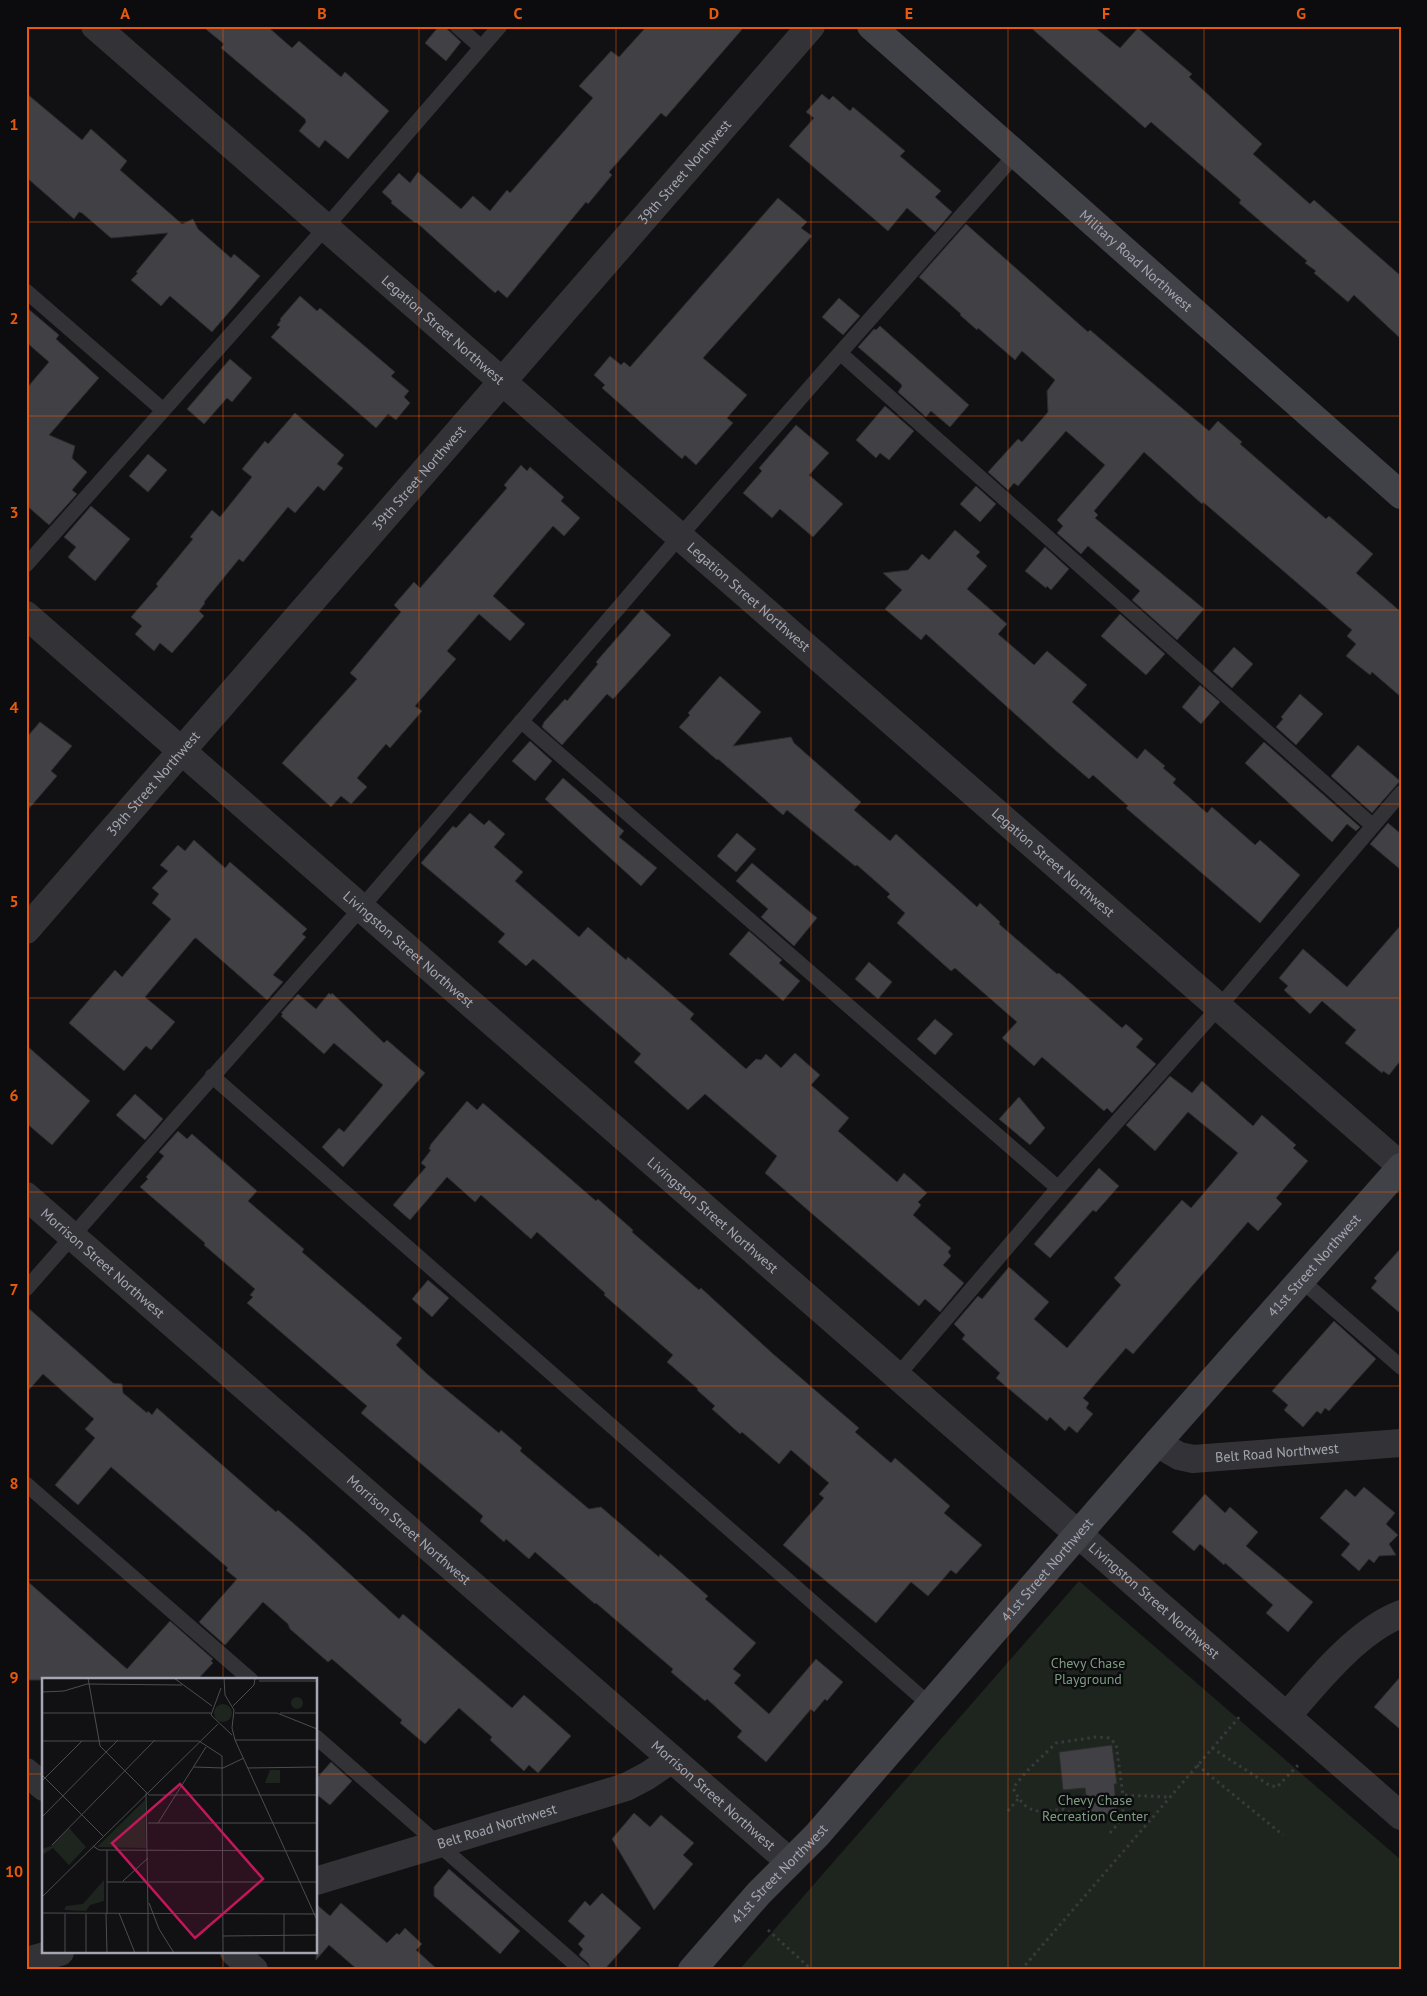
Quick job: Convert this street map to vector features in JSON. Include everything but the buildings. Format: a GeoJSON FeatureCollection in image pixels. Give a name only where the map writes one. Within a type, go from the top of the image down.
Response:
{"type":"FeatureCollection","features":[{"type":"Feature","properties":{"kind":"main road","name":"Military Road Northwest"},"geometry":{"type":"LineString","coordinates":[[871,26],[1401,495]]}},
{"type":"Feature","properties":{"kind":"main road","name":"41st Street Northwest"},"geometry":{"type":"LineString","coordinates":[[692,1970],[758,1893],[817,1835],[1157,1443],[1401,1167]]}},
{"type":"Feature","properties":{"kind":"street","name":"Legation Street Northwest"},"geometry":{"type":"LineString","coordinates":[[95,26],[1401,1167]]}},
{"type":"Feature","properties":{"kind":"street","name":"39th Street Northwest"},"geometry":{"type":"LineString","coordinates":[[26,930],[504,382],[811,26]]}},
{"type":"Feature","properties":{"kind":"street","name":"Livingston Street Northwest"},"geometry":{"type":"LineString","coordinates":[[26,614],[1401,1816]]}},
{"type":"Feature","properties":{"kind":"street","name":"Morrison Street Northwest"},"geometry":{"type":"LineString","coordinates":[[26,1196],[790,1862]]}},
{"type":"Feature","properties":{"kind":"street","name":"Belt Road Northwest"},"geometry":{"type":"LineString","coordinates":[[1157,1443],[1178,1456],[1193,1459],[1401,1443]]}},
{"type":"Feature","properties":{"kind":"street"},"geometry":{"type":"LineString","coordinates":[[1287,1716],[1314,1683],[1348,1649],[1375,1629],[1401,1614]]}},
{"type":"Feature","properties":{"kind":"street","name":"Belt Road Northwest"},"geometry":{"type":"LineString","coordinates":[[318,1880],[626,1787],[647,1776],[672,1759]]}},
{"type":"Feature","properties":{"kind":"street"},"geometry":{"type":"LineString","coordinates":[[26,1772],[42,1785]]}},
{"type":"Feature","properties":{"kind":"street"},"geometry":{"type":"LineString","coordinates":[[26,1961],[52,1954]]}},
{"type":"Feature","properties":{"kind":"street"},"geometry":{"type":"LineString","coordinates":[[236,1954],[254,1970]]}},
{"type":"Feature","properties":{"kind":"lane"},"geometry":{"type":"LineString","coordinates":[[457,26],[481,47]]}},
{"type":"Feature","properties":{"kind":"lane"},"geometry":{"type":"LineString","coordinates":[[26,565],[500,26]]}},
{"type":"Feature","properties":{"kind":"lane"},"geometry":{"type":"LineString","coordinates":[[26,1289],[362,907],[680,536],[1015,155]]}},
{"type":"Feature","properties":{"kind":"lane"},"geometry":{"type":"LineString","coordinates":[[26,290],[163,410]]}},
{"type":"Feature","properties":{"kind":"lane"},"geometry":{"type":"LineString","coordinates":[[840,353],[1373,826]]}},
{"type":"Feature","properties":{"kind":"lane"},"geometry":{"type":"LineString","coordinates":[[521,720],[1058,1188]]}},
{"type":"Feature","properties":{"kind":"lane"},"geometry":{"type":"LineString","coordinates":[[898,1375],[1058,1188],[1219,1007],[1401,793]]}},
{"type":"Feature","properties":{"kind":"lane"},"geometry":{"type":"LineString","coordinates":[[212,1076],[930,1705]]}},
{"type":"Feature","properties":{"kind":"lane"},"geometry":{"type":"LineString","coordinates":[[1301,1280],[1401,1367]]}},
{"type":"Feature","properties":{"kind":"lane"},"geometry":{"type":"LineString","coordinates":[[26,1484],[249,1678]]}},
{"type":"Feature","properties":{"kind":"lane"},"geometry":{"type":"LineString","coordinates":[[318,1738],[582,1970]]}},
{"type":"Feature","properties":{"kind":"path"},"geometry":{"type":"LineString","coordinates":[[1021,1970],[1241,1714]]}},
{"type":"Feature","properties":{"kind":"path"},"geometry":{"type":"LineString","coordinates":[[1071,1818],[1064,1808],[1030,1810],[1018,1799],[1013,1788],[1026,1772],[1056,1743],[1096,1737],[1109,1738],[1116,1744],[1123,1795],[1123,1818],[1110,1833]]}},
{"type":"Feature","properties":{"kind":"path"},"geometry":{"type":"LineString","coordinates":[[1212,1748],[1269,1785],[1277,1787],[1305,1758]]}},
{"type":"Feature","properties":{"kind":"path"},"geometry":{"type":"LineString","coordinates":[[1197,1765],[1283,1835]]}},
{"type":"Feature","properties":{"kind":"path"},"geometry":{"type":"LineString","coordinates":[[1123,1795],[1169,1797]]}},
{"type":"Feature","properties":{"kind":"path"},"geometry":{"type":"LineString","coordinates":[[1008,1811],[1018,1799]]}},
{"type":"Feature","properties":{"kind":"path"},"geometry":{"type":"LineString","coordinates":[[768,1930],[812,1970]]}},
{"type":"Feature","properties":{"kind":"green space","name":"Chevy Chase Recreation Center"},"geometry":{"type":"Polygon","coordinates":[[[1079,1581],[1401,1860],[1401,1970],[739,1970],[1079,1581]]]}},
{"type":"Feature","properties":{"kind":"park label","name":"Chevy Chase Playground"},"geometry":{"type":"Point","coordinates":[1088,1672]}}]}
